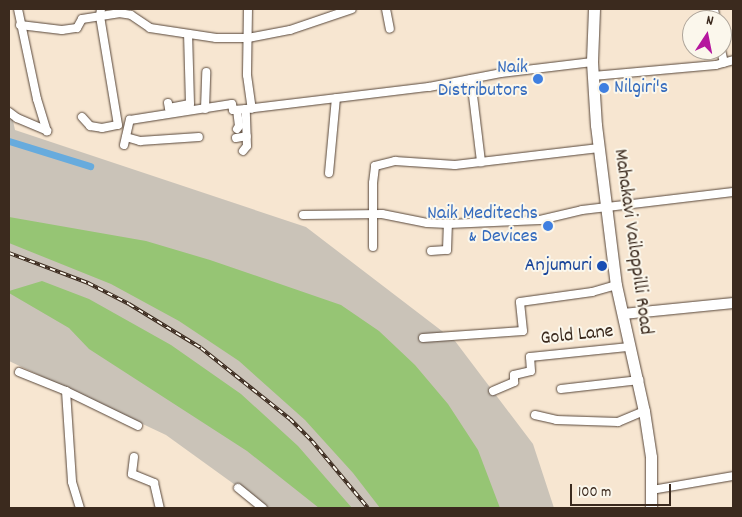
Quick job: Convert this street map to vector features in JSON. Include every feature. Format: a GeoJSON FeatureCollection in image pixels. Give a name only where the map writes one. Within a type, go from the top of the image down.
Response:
{"type":"FeatureCollection","features":[{"type":"Feature","properties":{"kind":"main road","name":"Mahakavi Vailoppilli Road"},"geometry":{"type":"LineString","coordinates":[[594,9],[592,62],[599,148],[608,207],[616,285],[629,347],[639,380],[651,457],[651,508]]}},
{"type":"Feature","properties":{"kind":"street"},"geometry":{"type":"LineString","coordinates":[[9,112],[17,118],[48,130],[37,99],[18,9]]}},
{"type":"Feature","properties":{"kind":"street"},"geometry":{"type":"LineString","coordinates":[[243,150],[247,146],[245,109],[248,9]]}},
{"type":"Feature","properties":{"kind":"street"},"geometry":{"type":"LineString","coordinates":[[20,25],[62,30],[77,28],[82,19],[101,12],[119,13],[131,15],[150,28],[216,38],[248,38],[290,30],[352,9]]}},
{"type":"Feature","properties":{"kind":"street"},"geometry":{"type":"LineString","coordinates":[[386,9],[390,29]]}},
{"type":"Feature","properties":{"kind":"street"},"geometry":{"type":"LineString","coordinates":[[101,12],[118,125]]}},
{"type":"Feature","properties":{"kind":"street"},"geometry":{"type":"LineString","coordinates":[[188,34],[190,108]]}},
{"type":"Feature","properties":{"kind":"street"},"geometry":{"type":"LineString","coordinates":[[593,76],[724,63],[733,60]]}},
{"type":"Feature","properties":{"kind":"street"},"geometry":{"type":"LineString","coordinates":[[168,103],[169,108],[205,109],[232,104],[233,110],[245,109],[429,87],[501,73],[592,62]]}},
{"type":"Feature","properties":{"kind":"street"},"geometry":{"type":"LineString","coordinates":[[205,109],[206,72]]}},
{"type":"Feature","properties":{"kind":"street"},"geometry":{"type":"LineString","coordinates":[[471,79],[482,162]]}},
{"type":"Feature","properties":{"kind":"street"},"geometry":{"type":"LineString","coordinates":[[328,173],[336,98]]}},
{"type":"Feature","properties":{"kind":"street"},"geometry":{"type":"LineString","coordinates":[[190,108],[130,120],[125,141],[199,136]]}},
{"type":"Feature","properties":{"kind":"street"},"geometry":{"type":"LineString","coordinates":[[245,109],[237,133],[247,136]]}},
{"type":"Feature","properties":{"kind":"street"},"geometry":{"type":"LineString","coordinates":[[82,117],[90,126],[102,128],[118,125],[128,128]]}},
{"type":"Feature","properties":{"kind":"street"},"geometry":{"type":"LineString","coordinates":[[374,247],[375,166],[395,161],[455,165],[599,148]]}},
{"type":"Feature","properties":{"kind":"street"},"geometry":{"type":"LineString","coordinates":[[304,215],[373,213],[427,223],[448,224],[540,220],[582,210],[733,192]]}},
{"type":"Feature","properties":{"kind":"street"},"geometry":{"type":"LineString","coordinates":[[431,251],[447,250],[448,224]]}},
{"type":"Feature","properties":{"kind":"street"},"geometry":{"type":"LineString","coordinates":[[423,338],[523,331],[520,302],[592,292],[616,285]]}},
{"type":"Feature","properties":{"kind":"street"},"geometry":{"type":"LineString","coordinates":[[622,314],[733,303]]}},
{"type":"Feature","properties":{"kind":"street","name":"Gold Lane"},"geometry":{"type":"LineString","coordinates":[[493,391],[514,382],[514,375],[531,371],[530,357],[629,347]]}},
{"type":"Feature","properties":{"kind":"street"},"geometry":{"type":"LineString","coordinates":[[18,372],[66,391],[138,426]]}},
{"type":"Feature","properties":{"kind":"street"},"geometry":{"type":"LineString","coordinates":[[561,389],[639,380]]}},
{"type":"Feature","properties":{"kind":"street"},"geometry":{"type":"LineString","coordinates":[[66,391],[72,482],[80,508]]}},
{"type":"Feature","properties":{"kind":"street"},"geometry":{"type":"LineString","coordinates":[[535,415],[556,420],[618,422],[644,411]]}},
{"type":"Feature","properties":{"kind":"street"},"geometry":{"type":"LineString","coordinates":[[134,457],[132,474],[154,483],[160,508]]}},
{"type":"Feature","properties":{"kind":"street"},"geometry":{"type":"LineString","coordinates":[[652,490],[733,476]]}},
{"type":"Feature","properties":{"kind":"street"},"geometry":{"type":"LineString","coordinates":[[238,488],[263,508]]}},
{"type":"Feature","properties":{"kind":"shaded area"},"geometry":{"type":"Polygon","coordinates":[[[9,102],[15,130],[306,227],[455,341],[533,444],[554,508],[267,508],[166,435],[9,361],[9,102]]]}},
{"type":"Feature","properties":{"kind":"green space"},"geometry":{"type":"Polygon","coordinates":[[[9,217],[146,241],[210,260],[341,305],[379,331],[415,365],[448,404],[478,450],[500,508],[380,508],[353,473],[305,420],[239,361],[179,321],[111,284],[9,243],[9,217]]]}},
{"type":"Feature","properties":{"kind":"green space"},"geometry":{"type":"Polygon","coordinates":[[[42,281],[89,299],[171,345],[241,394],[298,446],[352,508],[319,508],[247,451],[89,349],[69,328],[9,293],[9,291],[42,281]]]}},
{"type":"Feature","properties":{"kind":"waterway"},"geometry":{"type":"LineString","coordinates":[[9,141],[90,166]]}},
{"type":"Feature","properties":{"kind":"railway"},"geometry":{"type":"LineString","coordinates":[[9,253],[88,283],[129,304],[201,348],[290,419],[312,441],[368,508]]}},
{"type":"Feature","properties":{"kind":"place","name":"Naik Distributors"},"geometry":{"type":"Point","coordinates":[538,79]}},
{"type":"Feature","properties":{"kind":"place","name":"Nilgiri's"},"geometry":{"type":"Point","coordinates":[604,88]}},
{"type":"Feature","properties":{"kind":"place","name":"Naik Meditechs & Devices"},"geometry":{"type":"Point","coordinates":[548,226]}},
{"type":"Feature","properties":{"kind":"place","name":"Anjumuri"},"geometry":{"type":"Point","coordinates":[602,266]}}]}
